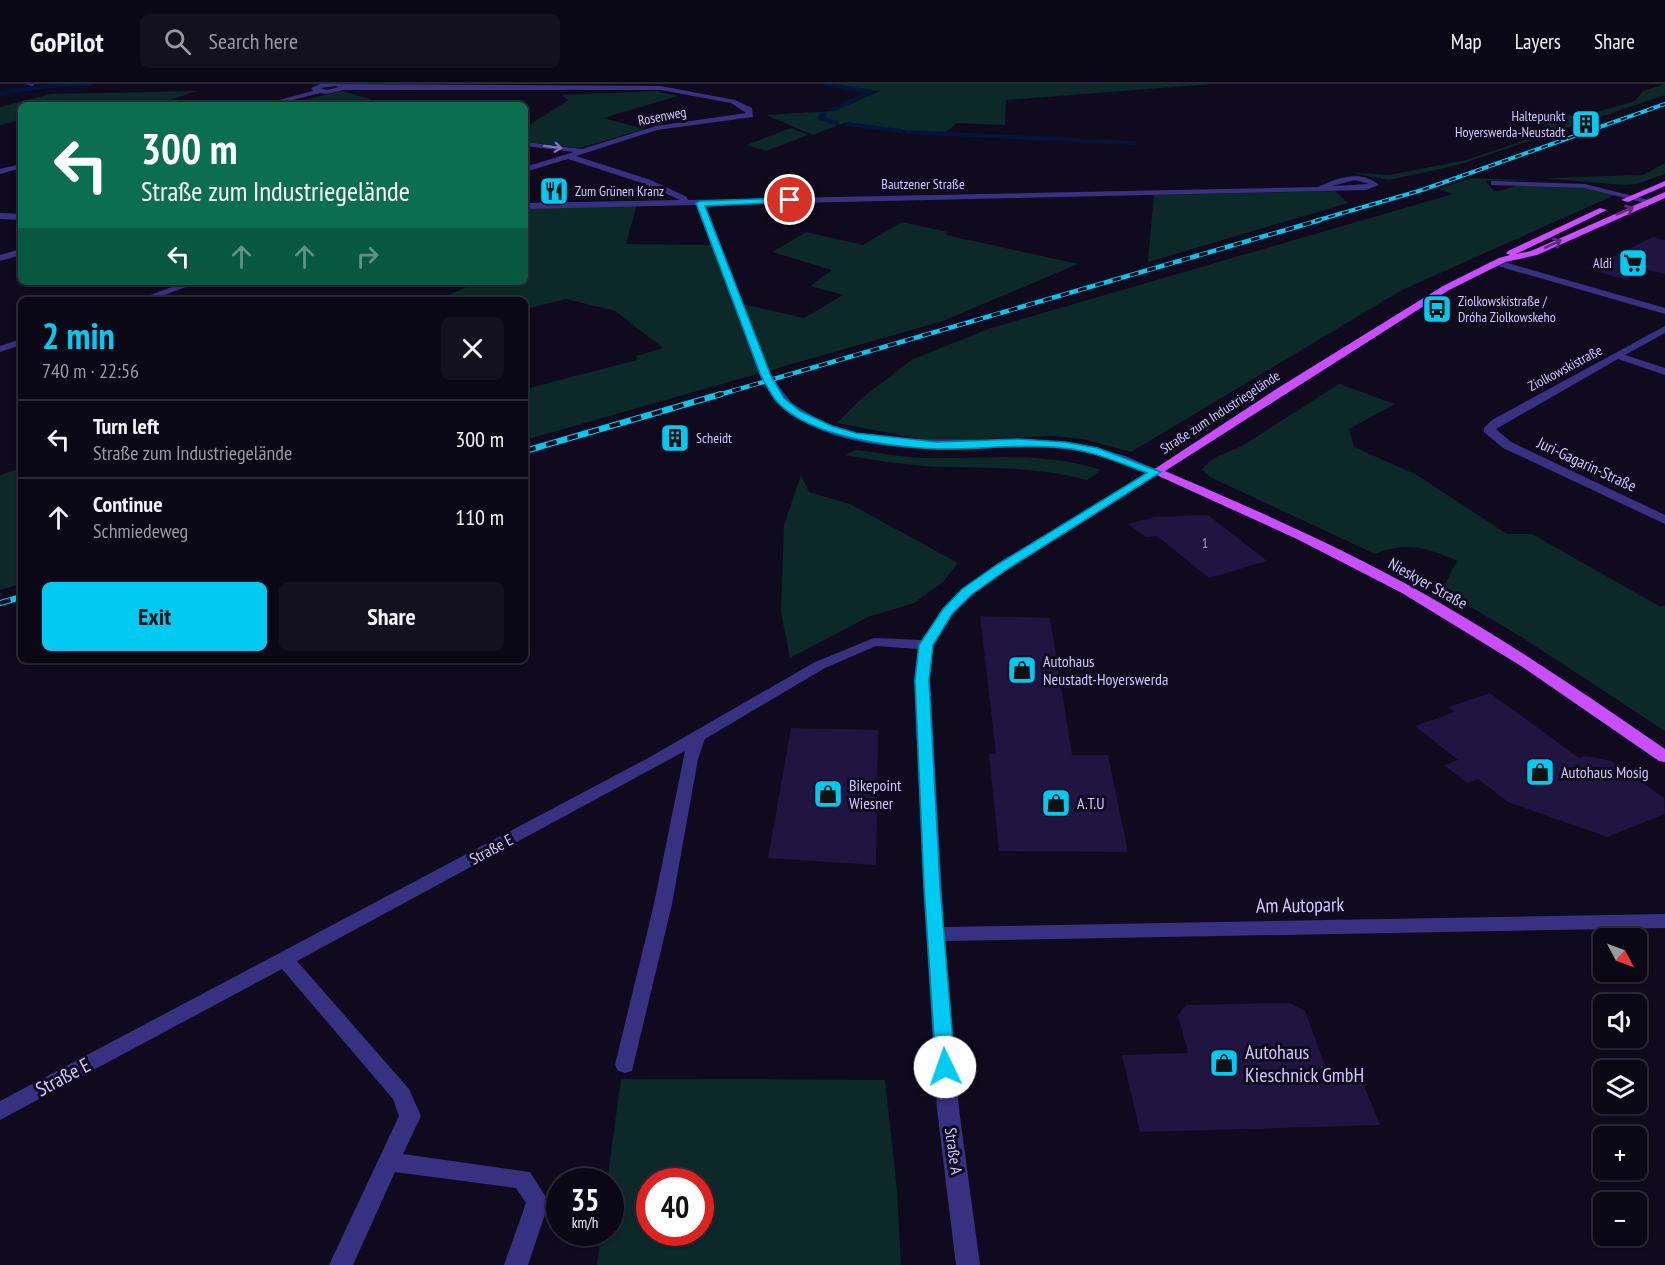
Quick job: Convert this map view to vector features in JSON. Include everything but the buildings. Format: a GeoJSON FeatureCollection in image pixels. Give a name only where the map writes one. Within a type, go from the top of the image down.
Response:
{"type":"FeatureCollection","features":[{"type":"Feature","properties":{"kind":"main road","name":"Straße zum Industriegelände"},"geometry":{"type":"LineString","coordinates":[[1156,472],[1419,304],[1564,226],[1665,183]]}},
{"type":"Feature","properties":{"kind":"main road","name":"Straße zum Industriegelände"},"geometry":{"type":"LineString","coordinates":[[1499,261],[1534,253],[1665,195]]}},
{"type":"Feature","properties":{"kind":"main road","name":"Nieskyer Straße"},"geometry":{"type":"LineString","coordinates":[[1156,472],[1299,534],[1440,609],[1598,710],[1665,757]]}},
{"type":"Feature","properties":{"kind":"street"},"geometry":{"type":"LineString","coordinates":[[317,92],[314,88],[324,84],[340,85],[344,88]]}},
{"type":"Feature","properties":{"kind":"street"},"geometry":{"type":"LineString","coordinates":[[276,102],[317,92],[334,92],[344,88],[664,86]]}},
{"type":"Feature","properties":{"kind":"street","name":"Rosenweg"},"geometry":{"type":"LineString","coordinates":[[528,169],[656,128],[750,115],[749,110],[733,101],[664,86]]}},
{"type":"Feature","properties":{"kind":"street","name":"Rosenweg"},"geometry":{"type":"LineString","coordinates":[[528,144],[582,151]]}},
{"type":"Feature","properties":{"kind":"street"},"geometry":{"type":"LineString","coordinates":[[567,156],[667,190],[684,199],[684,203]]}},
{"type":"Feature","properties":{"kind":"street"},"geometry":{"type":"LineString","coordinates":[[0,173],[18,167]]}},
{"type":"Feature","properties":{"kind":"street"},"geometry":{"type":"LineString","coordinates":[[0,173],[18,176]]}},
{"type":"Feature","properties":{"kind":"street","name":"Bautzener Straße"},"geometry":{"type":"LineString","coordinates":[[528,206],[1366,188],[1375,185],[1367,180],[1350,178],[1321,188]]}},
{"type":"Feature","properties":{"kind":"street"},"geometry":{"type":"LineString","coordinates":[[1494,183],[1564,184],[1649,201]]}},
{"type":"Feature","properties":{"kind":"street","name":"Straße zum Industriegelände"},"geometry":{"type":"LineString","coordinates":[[700,203],[771,385],[780,400],[796,413],[828,428],[855,436],[937,445],[1018,442],[1065,445],[1094,451],[1156,472]]}},
{"type":"Feature","properties":{"kind":"street"},"geometry":{"type":"LineString","coordinates":[[0,216],[18,217]]}},
{"type":"Feature","properties":{"kind":"street"},"geometry":{"type":"LineString","coordinates":[[0,258],[18,253]]}},
{"type":"Feature","properties":{"kind":"street"},"geometry":{"type":"LineString","coordinates":[[1499,261],[1665,311]]}},
{"type":"Feature","properties":{"kind":"street"},"geometry":{"type":"LineString","coordinates":[[151,297],[185,285]]}},
{"type":"Feature","properties":{"kind":"street","name":"Ziolkowskistraße"},"geometry":{"type":"LineString","coordinates":[[1495,437],[1490,432],[1490,428],[1496,422],[1665,329]]}},
{"type":"Feature","properties":{"kind":"street"},"geometry":{"type":"LineString","coordinates":[[0,349],[18,343]]}},
{"type":"Feature","properties":{"kind":"street"},"geometry":{"type":"LineString","coordinates":[[1618,356],[1665,372]]}},
{"type":"Feature","properties":{"kind":"street","name":"Juri-Gagarin-Straße"},"geometry":{"type":"LineString","coordinates":[[1495,437],[1665,520]]}},
{"type":"Feature","properties":{"kind":"street","name":"Straße A"},"geometry":{"type":"LineString","coordinates":[[968,1265],[948,1109],[932,886],[922,680],[926,645],[947,612],[967,592],[1002,567],[1156,472]]}},
{"type":"Feature","properties":{"kind":"street","name":"Straße E"},"geometry":{"type":"LineString","coordinates":[[0,1111],[698,737],[820,665],[874,642],[926,645]]}},
{"type":"Feature","properties":{"kind":"street"},"geometry":{"type":"LineString","coordinates":[[625,1065],[663,903],[690,759],[698,737]]}},
{"type":"Feature","properties":{"kind":"street","name":"Am Autopark"},"geometry":{"type":"LineString","coordinates":[[937,934],[1665,921]]}},
{"type":"Feature","properties":{"kind":"street"},"geometry":{"type":"LineString","coordinates":[[283,958],[402,1095],[410,1116],[340,1265]]}},
{"type":"Feature","properties":{"kind":"street"},"geometry":{"type":"LineString","coordinates":[[389,1162],[522,1179],[538,1202],[516,1265]]}},
{"type":"Feature","properties":{"kind":"green space"},"geometry":{"type":"Polygon","coordinates":[[[825,84],[1212,84],[1006,100],[1005,125],[957,123],[942,135],[844,123],[813,135],[766,115],[834,111],[880,91],[825,84]]]}},
{"type":"Feature","properties":{"kind":"green space"},"geometry":{"type":"Polygon","coordinates":[[[1665,84],[1665,95],[1458,165],[1389,180],[1348,172],[1389,175],[1466,160],[1545,133],[1544,125],[1559,116],[1594,113],[1635,101],[1643,91],[1665,84]]]}},
{"type":"Feature","properties":{"kind":"green space"},"geometry":{"type":"Polygon","coordinates":[[[197,91],[163,102],[96,100],[20,102],[51,94],[197,91]]]}},
{"type":"Feature","properties":{"kind":"green space"},"geometry":{"type":"Polygon","coordinates":[[[343,91],[376,101],[372,102],[295,102],[343,91]]]}},
{"type":"Feature","properties":{"kind":"green space"},"geometry":{"type":"Polygon","coordinates":[[[656,91],[678,96],[603,118],[645,129],[580,148],[528,142],[528,124],[568,100],[561,95],[656,91]]]}},
{"type":"Feature","properties":{"kind":"green space"},"geometry":{"type":"Polygon","coordinates":[[[18,102],[18,121],[0,125],[0,107],[18,102]]]}},
{"type":"Feature","properties":{"kind":"green space"},"geometry":{"type":"Polygon","coordinates":[[[791,128],[808,135],[766,151],[746,145],[791,128]]]}},
{"type":"Feature","properties":{"kind":"green space"},"geometry":{"type":"Polygon","coordinates":[[[1665,163],[1665,174],[1637,184],[1622,185],[1545,178],[1643,175],[1665,163]]]}},
{"type":"Feature","properties":{"kind":"green space"},"geometry":{"type":"Polygon","coordinates":[[[1471,178],[1533,180],[1485,181],[1494,191],[1522,184],[1549,184],[1617,194],[1402,290],[1131,452],[1083,439],[1053,436],[957,440],[921,439],[837,423],[863,397],[913,359],[991,328],[1453,194],[1439,189],[1471,178]]]}},
{"type":"Feature","properties":{"kind":"green space"},"geometry":{"type":"Polygon","coordinates":[[[1335,191],[1348,203],[1148,262],[1154,195],[1335,191]]]}},
{"type":"Feature","properties":{"kind":"green space"},"geometry":{"type":"Polygon","coordinates":[[[637,204],[626,244],[716,245],[738,303],[804,318],[843,295],[810,286],[832,270],[772,252],[806,232],[863,245],[902,222],[948,232],[946,235],[1078,264],[943,321],[528,439],[528,388],[637,360],[636,356],[663,348],[615,311],[566,299],[528,308],[528,297],[445,297],[470,285],[528,285],[528,206],[637,204]]]}},
{"type":"Feature","properties":{"kind":"green space"},"geometry":{"type":"Polygon","coordinates":[[[1339,384],[1395,404],[1349,429],[1354,447],[1417,475],[1507,534],[1532,534],[1659,606],[1665,606],[1665,731],[1523,638],[1442,590],[1457,561],[1426,550],[1407,547],[1375,554],[1210,477],[1202,470],[1211,460],[1245,444],[1339,384]]]}},
{"type":"Feature","properties":{"kind":"green space"},"geometry":{"type":"Polygon","coordinates":[[[856,450],[921,458],[1034,458],[1057,460],[1101,470],[1087,480],[1034,470],[920,466],[845,455],[856,450]]]}},
{"type":"Feature","properties":{"kind":"green space"},"geometry":{"type":"Polygon","coordinates":[[[18,469],[18,585],[0,590],[0,475],[18,469]]]}},
{"type":"Feature","properties":{"kind":"green space"},"geometry":{"type":"Polygon","coordinates":[[[801,475],[809,492],[850,504],[958,563],[943,582],[914,603],[868,617],[790,658],[781,612],[784,525],[801,475]]]}},
{"type":"Feature","properties":{"kind":"green space"},"geometry":{"type":"Polygon","coordinates":[[[621,1079],[885,1080],[897,1190],[901,1265],[597,1265],[599,1246],[624,1246],[624,1168],[609,1168],[621,1079]]]}},
{"type":"Feature","properties":{"kind":"waterway"},"geometry":{"type":"LineString","coordinates":[[0,93],[49,86],[90,84]]}},
{"type":"Feature","properties":{"kind":"waterway"},"geometry":{"type":"LineString","coordinates":[[825,84],[871,92],[834,109]]}},
{"type":"Feature","properties":{"kind":"waterway"},"geometry":{"type":"LineString","coordinates":[[825,113],[820,118],[837,123]]}},
{"type":"Feature","properties":{"kind":"waterway"},"geometry":{"type":"LineString","coordinates":[[847,124],[901,131]]}},
{"type":"Feature","properties":{"kind":"waterway"},"geometry":{"type":"LineString","coordinates":[[908,132],[1135,143]]}},
{"type":"Feature","properties":{"kind":"railway"},"geometry":{"type":"LineString","coordinates":[[1315,221],[1422,190],[1665,104]]}},
{"type":"Feature","properties":{"kind":"railway"},"geometry":{"type":"LineString","coordinates":[[715,396],[1320,220]]}},
{"type":"Feature","properties":{"kind":"railway"},"geometry":{"type":"LineString","coordinates":[[528,450],[721,394]]}},
{"type":"Feature","properties":{"kind":"railway"},"geometry":{"type":"LineString","coordinates":[[0,603],[18,598]]}},
{"type":"Feature","properties":{"kind":"place","name":"Haltepunkt Hoyerswerda-Neustadt"},"geometry":{"type":"Point","coordinates":[1586,124]}},
{"type":"Feature","properties":{"kind":"place","name":"Zum Grünen Kranz"},"geometry":{"type":"Point","coordinates":[554,191]}},
{"type":"Feature","properties":{"kind":"place","name":"Aldi"},"geometry":{"type":"Point","coordinates":[1633,263]}},
{"type":"Feature","properties":{"kind":"place","name":"Ziolkowskistraße / Dróha Ziolkowskeho"},"geometry":{"type":"Point","coordinates":[1437,309]}},
{"type":"Feature","properties":{"kind":"place","name":"Scheidt"},"geometry":{"type":"Point","coordinates":[675,438]}},
{"type":"Feature","properties":{"kind":"place","name":"Autohaus Neustadt-Hoyerswerda"},"geometry":{"type":"Point","coordinates":[1022,670]}},
{"type":"Feature","properties":{"kind":"place","name":"Autohaus Mosig"},"geometry":{"type":"Point","coordinates":[1540,772]}},
{"type":"Feature","properties":{"kind":"place","name":"Bikepoint Wiesner"},"geometry":{"type":"Point","coordinates":[828,794]}},
{"type":"Feature","properties":{"kind":"place","name":"A.T.U"},"geometry":{"type":"Point","coordinates":[1056,803]}},
{"type":"Feature","properties":{"kind":"place","name":"Autohaus Kieschnick GmbH"},"geometry":{"type":"Point","coordinates":[1224,1063]}},
{"type":"Feature","properties":{"kind":"route"},"geometry":{"type":"LineString","coordinates":[[790,200],[700,203],[766,376],[780,400],[796,413],[828,428],[855,436],[912,444],[977,445],[1018,442],[1065,445],[1128,461],[1156,472],[1002,567],[967,592],[947,612],[926,645],[922,664],[922,680],[932,886],[945,1067]]}}]}
